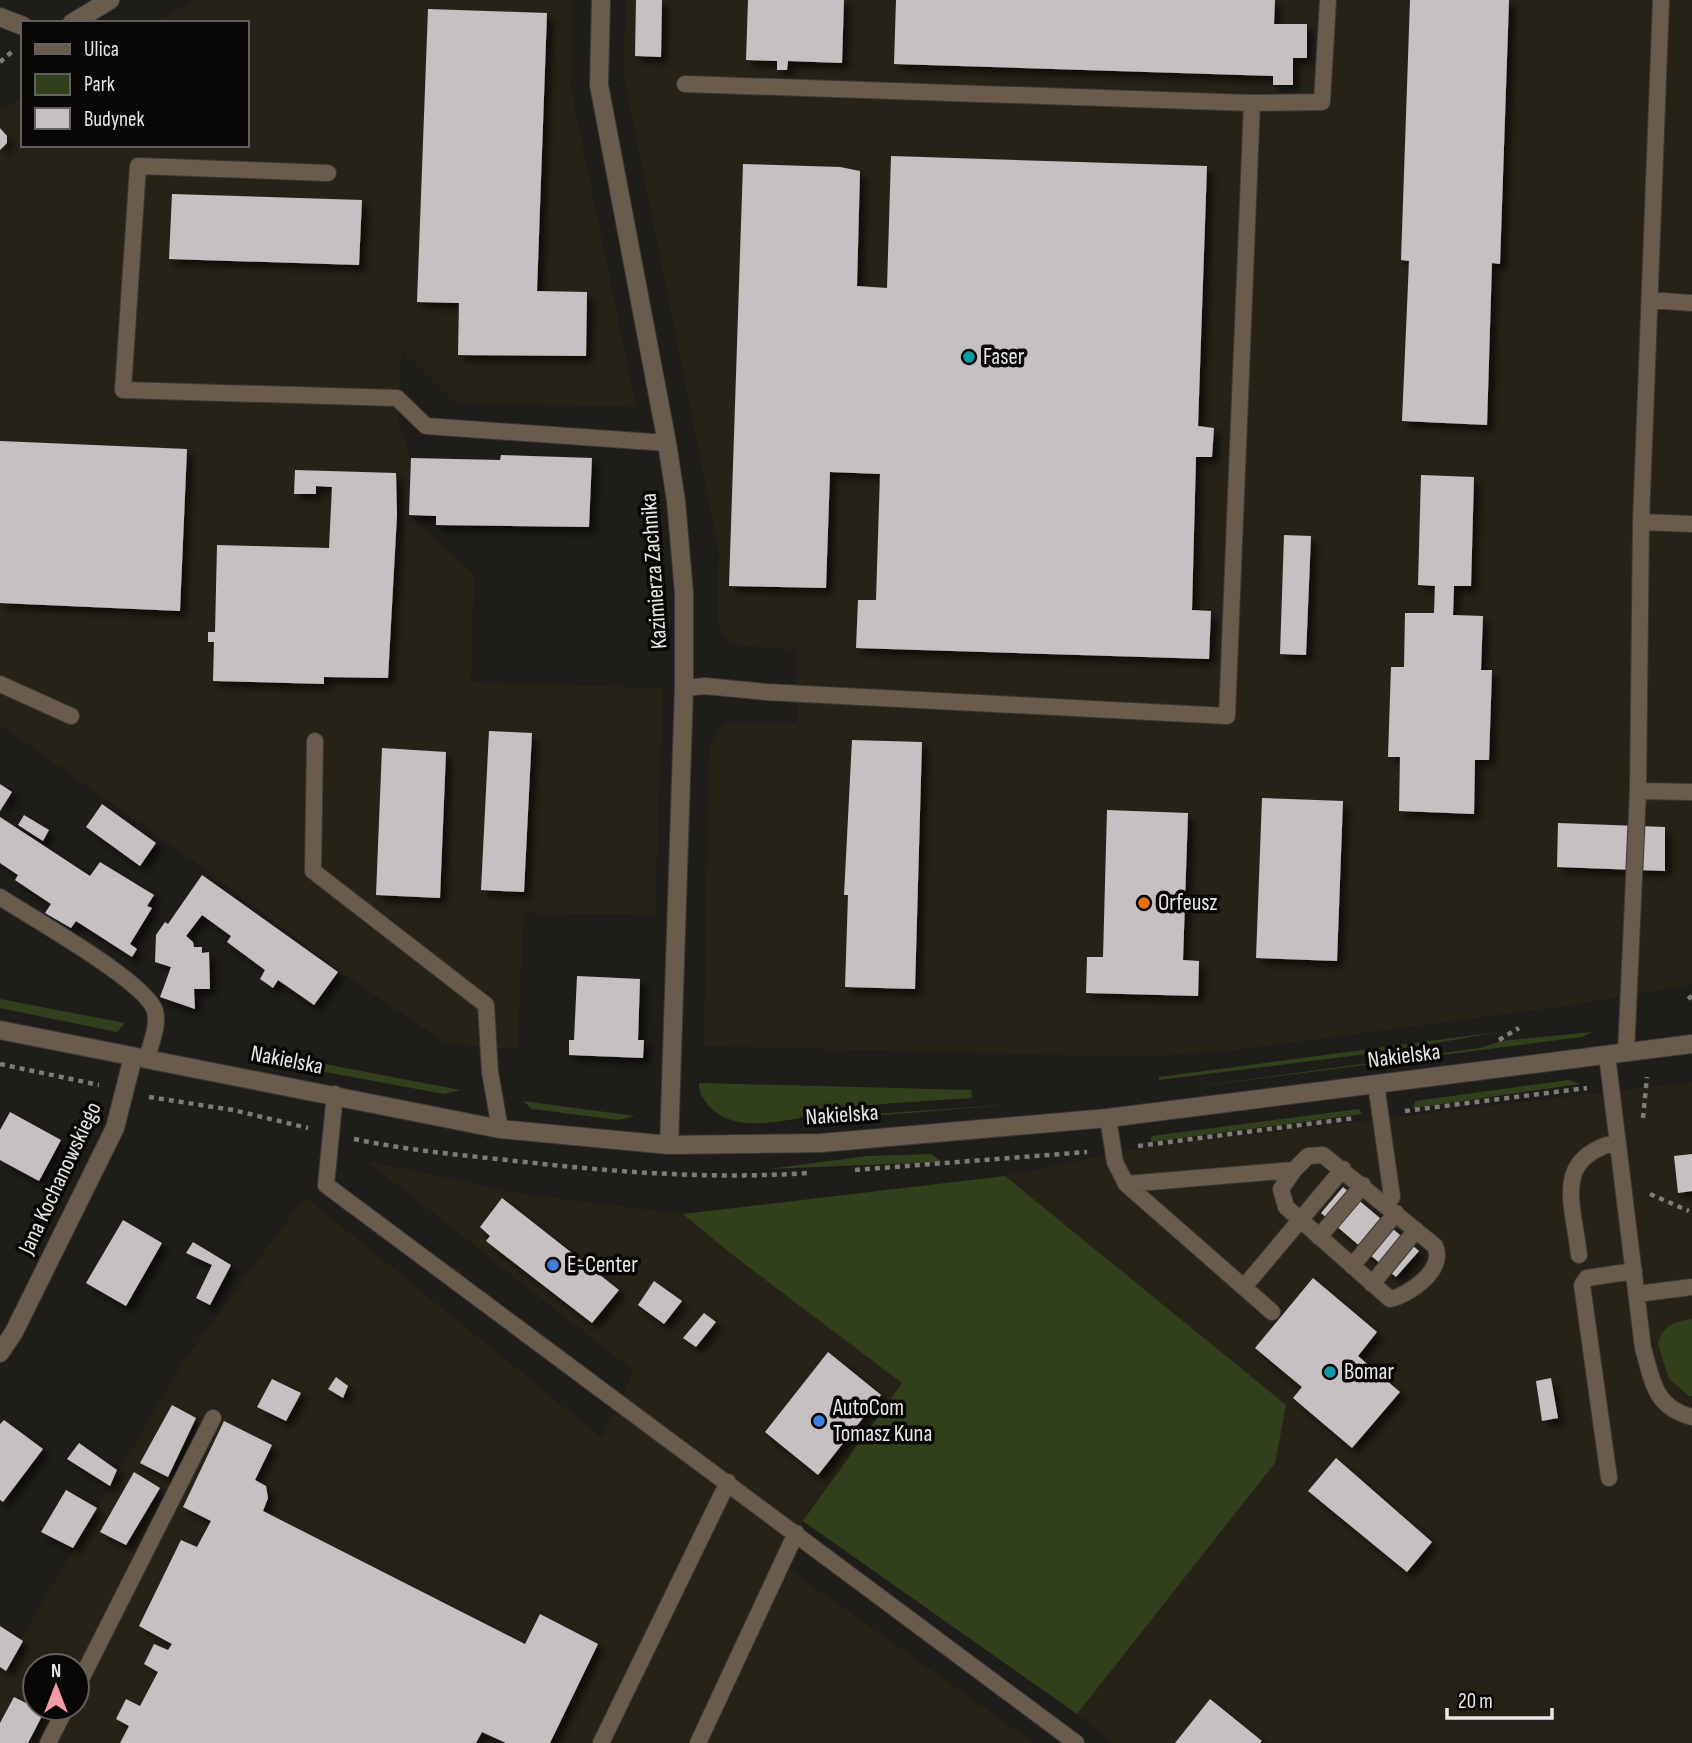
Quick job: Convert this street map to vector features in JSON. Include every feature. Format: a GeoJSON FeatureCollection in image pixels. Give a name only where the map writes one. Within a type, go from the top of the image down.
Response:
{"type":"FeatureCollection","features":[{"type":"Feature","properties":{"kind":"street"},"geometry":{"type":"LineString","coordinates":[[75,21],[110,0]]}},
{"type":"Feature","properties":{"kind":"street","name":"Kazimierza Zachnika"},"geometry":{"type":"LineString","coordinates":[[601,0],[599,85],[667,443],[676,501],[684,593],[684,688],[669,1145]]}},
{"type":"Feature","properties":{"kind":"street"},"geometry":{"type":"LineString","coordinates":[[0,17],[21,25]]}},
{"type":"Feature","properties":{"kind":"street","name":"Nakielska"},"geometry":{"type":"LineString","coordinates":[[0,1030],[335,1094],[500,1129],[669,1145],[821,1143],[1108,1118],[1692,1044]]}},
{"type":"Feature","properties":{"kind":"street","name":"Jana Kochanowskiego"},"geometry":{"type":"LineString","coordinates":[[0,1353],[14,1332],[114,1128],[140,1058]]}},
{"type":"Feature","properties":{"kind":"lane"},"geometry":{"type":"LineString","coordinates":[[685,84],[1252,103],[1322,102],[1328,0]]}},
{"type":"Feature","properties":{"kind":"lane"},"geometry":{"type":"LineString","coordinates":[[1626,1052],[1638,790],[1641,522],[1661,0]]}},
{"type":"Feature","properties":{"kind":"lane"},"geometry":{"type":"LineString","coordinates":[[684,688],[705,686],[766,692],[1227,716],[1252,103]]}},
{"type":"Feature","properties":{"kind":"lane"},"geometry":{"type":"LineString","coordinates":[[328,173],[138,166],[123,390],[397,398],[426,426],[667,443]]}},
{"type":"Feature","properties":{"kind":"lane"},"geometry":{"type":"LineString","coordinates":[[1650,300],[1692,303]]}},
{"type":"Feature","properties":{"kind":"lane"},"geometry":{"type":"LineString","coordinates":[[1641,522],[1692,524]]}},
{"type":"Feature","properties":{"kind":"lane"},"geometry":{"type":"LineString","coordinates":[[0,684],[71,716]]}},
{"type":"Feature","properties":{"kind":"lane"},"geometry":{"type":"LineString","coordinates":[[315,741],[313,871],[486,1006],[489,1072],[500,1129]]}},
{"type":"Feature","properties":{"kind":"lane"},"geometry":{"type":"LineString","coordinates":[[1638,790],[1692,792]]}},
{"type":"Feature","properties":{"kind":"lane"},"geometry":{"type":"LineString","coordinates":[[0,897],[134,984],[152,1004],[156,1015],[140,1058]]}},
{"type":"Feature","properties":{"kind":"lane"},"geometry":{"type":"LineString","coordinates":[[1607,1055],[1643,1348],[1656,1391],[1668,1409],[1692,1417]]}},
{"type":"Feature","properties":{"kind":"lane"},"geometry":{"type":"LineString","coordinates":[[1352,1266],[1391,1209],[1392,1197],[1376,1084]]}},
{"type":"Feature","properties":{"kind":"lane"},"geometry":{"type":"LineString","coordinates":[[335,1094],[326,1185],[728,1482],[1071,1742]]}},
{"type":"Feature","properties":{"kind":"lane"},"geometry":{"type":"LineString","coordinates":[[1108,1118],[1115,1162],[1126,1184],[1272,1312]]}},
{"type":"Feature","properties":{"kind":"lane"},"geometry":{"type":"LineString","coordinates":[[1579,1255],[1571,1181],[1576,1164],[1593,1148],[1617,1142]]}},
{"type":"Feature","properties":{"kind":"lane"},"geometry":{"type":"LineString","coordinates":[[1318,1155],[1328,1157],[1391,1209],[1437,1250],[1434,1267],[1412,1291],[1390,1299],[1286,1207],[1281,1196],[1284,1182],[1294,1170],[1308,1157],[1318,1155]]}},
{"type":"Feature","properties":{"kind":"lane"},"geometry":{"type":"LineString","coordinates":[[1244,1287],[1343,1169]]}},
{"type":"Feature","properties":{"kind":"lane"},"geometry":{"type":"LineString","coordinates":[[1126,1184],[1294,1170]]}},
{"type":"Feature","properties":{"kind":"lane"},"geometry":{"type":"LineString","coordinates":[[1319,1237],[1363,1185]]}},
{"type":"Feature","properties":{"kind":"lane"},"geometry":{"type":"LineString","coordinates":[[1372,1284],[1416,1230]]}},
{"type":"Feature","properties":{"kind":"lane"},"geometry":{"type":"LineString","coordinates":[[1609,1478],[1582,1285],[1587,1279],[1634,1272]]}},
{"type":"Feature","properties":{"kind":"lane"},"geometry":{"type":"LineString","coordinates":[[1637,1294],[1692,1287]]}},
{"type":"Feature","properties":{"kind":"lane"},"geometry":{"type":"LineString","coordinates":[[91,1659],[213,1418]]}},
{"type":"Feature","properties":{"kind":"lane"},"geometry":{"type":"LineString","coordinates":[[607,1739],[728,1482]]}},
{"type":"Feature","properties":{"kind":"lane"},"geometry":{"type":"LineString","coordinates":[[698,1743],[796,1534]]}},
{"type":"Feature","properties":{"kind":"lane"},"geometry":{"type":"LineString","coordinates":[[48,1743],[59,1722]]}},
{"type":"Feature","properties":{"kind":"path"},"geometry":{"type":"LineString","coordinates":[[0,1064],[96,1084]]}},
{"type":"Feature","properties":{"kind":"path"},"geometry":{"type":"LineString","coordinates":[[1642,1121],[1647,1077]]}},
{"type":"Feature","properties":{"kind":"path"},"geometry":{"type":"LineString","coordinates":[[149,1097],[233,1110],[309,1129]]}},
{"type":"Feature","properties":{"kind":"path"},"geometry":{"type":"LineString","coordinates":[[367,1142],[409,1151],[670,1176]]}},
{"type":"Feature","properties":{"kind":"path"},"geometry":{"type":"LineString","coordinates":[[1645,1191],[1689,1210]]}},
{"type":"Feature","properties":{"kind":"shaded area"},"geometry":{"type":"Polygon","coordinates":[[[195,0],[573,0],[571,88],[636,407],[455,403],[401,349],[398,419],[411,458],[409,515],[474,575],[471,682],[663,688],[655,915],[524,913],[517,1050],[446,1043],[343,974],[202,867],[0,725],[0,110],[21,98],[21,147],[248,147],[248,21],[158,21],[195,0]]]}},
{"type":"Feature","properties":{"kind":"shaded area"},"geometry":{"type":"Polygon","coordinates":[[[626,0],[1692,0],[1692,984],[1580,1004],[1229,1051],[1137,1057],[704,1046],[709,749],[724,723],[797,723],[796,650],[731,645],[718,626],[719,552],[623,71],[626,0]]]}},
{"type":"Feature","properties":{"kind":"shaded area"},"geometry":{"type":"Polygon","coordinates":[[[1692,1082],[1692,1743],[1114,1743],[1077,1714],[1275,1463],[1285,1405],[1005,1176],[1144,1147],[1692,1082]]]}},
{"type":"Feature","properties":{"kind":"shaded area"},"geometry":{"type":"Polygon","coordinates":[[[367,1161],[523,1194],[683,1214],[730,1253],[903,1383],[803,1521],[783,1565],[1034,1743],[0,1743],[0,1675],[183,1362],[305,1197],[602,1438],[634,1371],[367,1161]]]}},
{"type":"Feature","properties":{"kind":"green space"},"geometry":{"type":"Polygon","coordinates":[[[0,999],[125,1023],[117,1032],[0,1008],[0,999]]]}},
{"type":"Feature","properties":{"kind":"green space"},"geometry":{"type":"Polygon","coordinates":[[[1498,1032],[1391,1051],[1159,1080],[1159,1077],[1498,1032]]]}},
{"type":"Feature","properties":{"kind":"green space"},"geometry":{"type":"Polygon","coordinates":[[[1592,1032],[1582,1037],[1170,1090],[1480,1048],[1502,1041],[1592,1032]]]}},
{"type":"Feature","properties":{"kind":"green space"},"geometry":{"type":"Polygon","coordinates":[[[257,1051],[460,1090],[444,1094],[255,1059],[257,1051]]]}},
{"type":"Feature","properties":{"kind":"green space"},"geometry":{"type":"Polygon","coordinates":[[[1568,1080],[1580,1084],[1413,1108],[1415,1101],[1568,1080]]]}},
{"type":"Feature","properties":{"kind":"green space"},"geometry":{"type":"Polygon","coordinates":[[[699,1083],[971,1090],[972,1098],[864,1106],[794,1119],[753,1123],[735,1121],[719,1114],[706,1102],[699,1083]]]}},
{"type":"Feature","properties":{"kind":"green space"},"geometry":{"type":"Polygon","coordinates":[[[523,1101],[635,1116],[618,1120],[532,1109],[523,1101]]]}},
{"type":"Feature","properties":{"kind":"green space"},"geometry":{"type":"Polygon","coordinates":[[[1031,1103],[847,1118],[846,1116],[1031,1103]]]}},
{"type":"Feature","properties":{"kind":"green space"},"geometry":{"type":"Polygon","coordinates":[[[1359,1109],[1362,1114],[1150,1142],[1152,1136],[1359,1109]]]}},
{"type":"Feature","properties":{"kind":"green space"},"geometry":{"type":"Polygon","coordinates":[[[931,1154],[942,1162],[768,1169],[868,1156],[931,1154]]]}},
{"type":"Feature","properties":{"kind":"green space"},"geometry":{"type":"Polygon","coordinates":[[[1005,1176],[1286,1405],[1275,1463],[1077,1714],[803,1521],[902,1383],[730,1253],[683,1214],[1005,1176]]]}},
{"type":"Feature","properties":{"kind":"green space"},"geometry":{"type":"Polygon","coordinates":[[[1692,1319],[1692,1396],[1689,1396],[1669,1379],[1658,1344],[1666,1328],[1692,1319]]]}},
{"type":"Feature","properties":{"kind":"building"},"geometry":{"type":"Polygon","coordinates":[[[636,0],[662,0],[661,57],[635,56],[636,0]]]}},
{"type":"Feature","properties":{"kind":"building"},"geometry":{"type":"Polygon","coordinates":[[[748,0],[844,0],[842,63],[788,61],[787,70],[777,70],[777,61],[746,60],[748,0]]]}},
{"type":"Feature","properties":{"kind":"building"},"geometry":{"type":"Polygon","coordinates":[[[896,0],[1275,0],[1274,24],[1307,24],[1307,58],[1293,58],[1293,85],[1273,85],[1273,76],[894,64],[896,0]]]}},
{"type":"Feature","properties":{"kind":"building"},"geometry":{"type":"Polygon","coordinates":[[[1410,0],[1509,0],[1500,264],[1492,263],[1487,425],[1402,421],[1409,261],[1401,260],[1410,0]]]}},
{"type":"Feature","properties":{"kind":"building"},"geometry":{"type":"Polygon","coordinates":[[[428,9],[547,13],[537,291],[587,292],[586,356],[458,355],[459,303],[417,302],[428,9]]]}},
{"type":"Feature","properties":{"kind":"building"},"geometry":{"type":"Polygon","coordinates":[[[0,128],[7,136],[7,143],[0,150],[0,128]]]}},
{"type":"Feature","properties":{"kind":"building","name":"Faser"},"geometry":{"type":"Polygon","coordinates":[[[891,156],[1207,166],[1198,426],[1214,428],[1212,457],[1196,457],[1192,610],[1211,611],[1209,659],[856,648],[858,600],[876,600],[880,474],[830,472],[826,588],[729,586],[743,164],[840,167],[860,171],[857,286],[887,288],[891,156]]]}},
{"type":"Feature","properties":{"kind":"building"},"geometry":{"type":"Polygon","coordinates":[[[172,194],[362,200],[359,265],[169,259],[172,194]]]}},
{"type":"Feature","properties":{"kind":"building"},"geometry":{"type":"Polygon","coordinates":[[[0,441],[187,449],[180,611],[0,603],[0,441]]]}},
{"type":"Feature","properties":{"kind":"building"},"geometry":{"type":"Polygon","coordinates":[[[501,455],[592,458],[589,527],[436,525],[436,516],[409,515],[411,458],[500,460],[501,455]]]}},
{"type":"Feature","properties":{"kind":"building"},"geometry":{"type":"Polygon","coordinates":[[[295,470],[396,473],[397,515],[388,678],[324,677],[324,684],[213,681],[214,642],[208,642],[208,632],[215,632],[217,545],[329,548],[332,487],[316,486],[316,494],[294,494],[295,470]]]}},
{"type":"Feature","properties":{"kind":"building"},"geometry":{"type":"Polygon","coordinates":[[[1421,475],[1474,477],[1471,586],[1454,586],[1453,615],[1483,616],[1481,670],[1492,670],[1489,760],[1475,760],[1474,814],[1399,811],[1400,757],[1388,757],[1391,667],[1404,667],[1405,613],[1434,613],[1435,586],[1418,585],[1421,475]]]}},
{"type":"Feature","properties":{"kind":"building"},"geometry":{"type":"Polygon","coordinates":[[[1284,535],[1311,536],[1306,655],[1280,654],[1284,535]]]}},
{"type":"Feature","properties":{"kind":"building"},"geometry":{"type":"Polygon","coordinates":[[[489,731],[532,733],[524,892],[481,890],[489,731]]]}},
{"type":"Feature","properties":{"kind":"building"},"geometry":{"type":"Polygon","coordinates":[[[852,740],[922,742],[915,989],[845,987],[848,895],[844,895],[852,740]]]}},
{"type":"Feature","properties":{"kind":"building"},"geometry":{"type":"Polygon","coordinates":[[[382,748],[446,752],[440,898],[376,895],[382,748]]]}},
{"type":"Feature","properties":{"kind":"building"},"geometry":{"type":"Polygon","coordinates":[[[0,784],[12,792],[0,811],[0,784]]]}},
{"type":"Feature","properties":{"kind":"building"},"geometry":{"type":"Polygon","coordinates":[[[1262,798],[1343,801],[1337,961],[1256,958],[1262,798]]]}},
{"type":"Feature","properties":{"kind":"building"},"geometry":{"type":"Polygon","coordinates":[[[102,804],[156,843],[140,866],[86,827],[102,804]]]}},
{"type":"Feature","properties":{"kind":"building","name":"Orfeusz"},"geometry":{"type":"Polygon","coordinates":[[[1107,810],[1188,813],[1183,960],[1199,961],[1198,996],[1086,993],[1087,957],[1103,957],[1107,810]]]}},
{"type":"Feature","properties":{"kind":"building"},"geometry":{"type":"Polygon","coordinates":[[[24,815],[49,830],[43,841],[18,825],[24,815]]]}},
{"type":"Feature","properties":{"kind":"building"},"geometry":{"type":"Polygon","coordinates":[[[0,817],[90,876],[100,862],[154,895],[147,906],[152,908],[130,944],[137,949],[132,957],[76,921],[71,928],[45,913],[51,904],[15,880],[18,875],[0,863],[0,817]]]}},
{"type":"Feature","properties":{"kind":"building"},"geometry":{"type":"Polygon","coordinates":[[[1558,823],[1665,827],[1665,871],[1557,867],[1558,823]]]}},
{"type":"Feature","properties":{"kind":"building"},"geometry":{"type":"Polygon","coordinates":[[[202,875],[338,972],[314,1005],[278,980],[273,988],[260,979],[265,970],[227,942],[231,936],[202,915],[186,936],[193,942],[194,947],[202,947],[202,953],[209,952],[210,989],[194,989],[195,1009],[160,997],[171,967],[155,962],[156,935],[165,922],[168,924],[202,875]]]}},
{"type":"Feature","properties":{"kind":"building"},"geometry":{"type":"Polygon","coordinates":[[[577,976],[640,979],[638,1040],[644,1040],[643,1058],[569,1055],[569,1040],[574,1040],[577,976]]]}},
{"type":"Feature","properties":{"kind":"building"},"geometry":{"type":"Polygon","coordinates":[[[10,1112],[61,1140],[39,1181],[0,1160],[0,1130],[10,1112]]]}},
{"type":"Feature","properties":{"kind":"building"},"geometry":{"type":"Polygon","coordinates":[[[1692,1154],[1692,1191],[1678,1193],[1674,1156],[1692,1154]]]}},
{"type":"Feature","properties":{"kind":"building"},"geometry":{"type":"Polygon","coordinates":[[[1343,1187],[1419,1251],[1396,1277],[1321,1213],[1343,1187]]]}},
{"type":"Feature","properties":{"kind":"building","name":"E-Center"},"geometry":{"type":"Polygon","coordinates":[[[502,1198],[619,1290],[592,1323],[486,1241],[490,1236],[480,1227],[502,1198]]]}},
{"type":"Feature","properties":{"kind":"building"},"geometry":{"type":"Polygon","coordinates":[[[123,1220],[162,1243],[126,1306],[86,1283],[123,1220]]]}},
{"type":"Feature","properties":{"kind":"building"},"geometry":{"type":"Polygon","coordinates":[[[193,1242],[231,1265],[210,1305],[196,1298],[212,1265],[186,1253],[193,1242]]]}},
{"type":"Feature","properties":{"kind":"building","name":"Bomar"},"geometry":{"type":"Polygon","coordinates":[[[1313,1278],[1377,1332],[1358,1356],[1400,1392],[1352,1448],[1293,1398],[1302,1387],[1255,1348],[1313,1278]]]}},
{"type":"Feature","properties":{"kind":"building"},"geometry":{"type":"Polygon","coordinates":[[[654,1281],[682,1301],[664,1324],[638,1305],[654,1281]]]}},
{"type":"Feature","properties":{"kind":"building"},"geometry":{"type":"Polygon","coordinates":[[[704,1313],[716,1322],[696,1347],[683,1338],[704,1313]]]}},
{"type":"Feature","properties":{"kind":"building"},"geometry":{"type":"Polygon","coordinates":[[[828,1352],[881,1395],[818,1475],[765,1432],[828,1352]]]}},
{"type":"Feature","properties":{"kind":"building"},"geometry":{"type":"Polygon","coordinates":[[[336,1377],[348,1386],[343,1398],[328,1389],[336,1377]]]}},
{"type":"Feature","properties":{"kind":"building"},"geometry":{"type":"Polygon","coordinates":[[[1551,1378],[1558,1418],[1542,1421],[1536,1381],[1551,1378]]]}},
{"type":"Feature","properties":{"kind":"building"},"geometry":{"type":"Polygon","coordinates":[[[272,1379],[301,1393],[286,1421],[257,1407],[272,1379]]]}},
{"type":"Feature","properties":{"kind":"building"},"geometry":{"type":"Polygon","coordinates":[[[172,1405],[196,1418],[168,1477],[140,1463],[172,1405]]]}},
{"type":"Feature","properties":{"kind":"building"},"geometry":{"type":"Polygon","coordinates":[[[4,1420],[43,1449],[3,1502],[0,1500],[0,1424],[4,1420]]]}},
{"type":"Feature","properties":{"kind":"building"},"geometry":{"type":"Polygon","coordinates":[[[224,1421],[272,1445],[255,1480],[266,1486],[268,1498],[263,1511],[525,1644],[540,1614],[598,1644],[550,1743],[506,1743],[482,1732],[476,1743],[120,1743],[129,1726],[116,1719],[126,1699],[140,1706],[158,1672],[144,1664],[154,1644],[168,1650],[172,1644],[139,1626],[181,1540],[197,1547],[211,1521],[183,1507],[224,1421]]]}},
{"type":"Feature","properties":{"kind":"building"},"geometry":{"type":"Polygon","coordinates":[[[79,1443],[117,1470],[110,1486],[67,1459],[79,1443]]]}},
{"type":"Feature","properties":{"kind":"building"},"geometry":{"type":"Polygon","coordinates":[[[1336,1458],[1432,1542],[1407,1572],[1308,1491],[1336,1458]]]}},
{"type":"Feature","properties":{"kind":"building"},"geometry":{"type":"Polygon","coordinates":[[[134,1472],[160,1488],[126,1545],[100,1532],[134,1472]]]}},
{"type":"Feature","properties":{"kind":"building"},"geometry":{"type":"Polygon","coordinates":[[[66,1490],[97,1508],[73,1548],[41,1532],[66,1490]]]}},
{"type":"Feature","properties":{"kind":"building"},"geometry":{"type":"Polygon","coordinates":[[[0,1626],[23,1641],[6,1671],[0,1667],[0,1626]]]}},
{"type":"Feature","properties":{"kind":"building"},"geometry":{"type":"Polygon","coordinates":[[[14,1697],[21,1700],[21,1722],[39,1722],[28,1743],[0,1743],[0,1723],[14,1697]]]}},
{"type":"Feature","properties":{"kind":"building"},"geometry":{"type":"Polygon","coordinates":[[[1210,1699],[1262,1741],[1175,1743],[1210,1699]]]}},
{"type":"Feature","properties":{"kind":"place","name":"Faser"},"geometry":{"type":"Point","coordinates":[969,357]}},
{"type":"Feature","properties":{"kind":"place","name":"Orfeusz"},"geometry":{"type":"Point","coordinates":[1144,903]}},
{"type":"Feature","properties":{"kind":"place","name":"E-Center"},"geometry":{"type":"Point","coordinates":[553,1265]}},
{"type":"Feature","properties":{"kind":"place","name":"Bomar"},"geometry":{"type":"Point","coordinates":[1330,1372]}},
{"type":"Feature","properties":{"kind":"place","name":"AutoCom Tomasz Kuna"},"geometry":{"type":"Point","coordinates":[819,1421]}}]}
